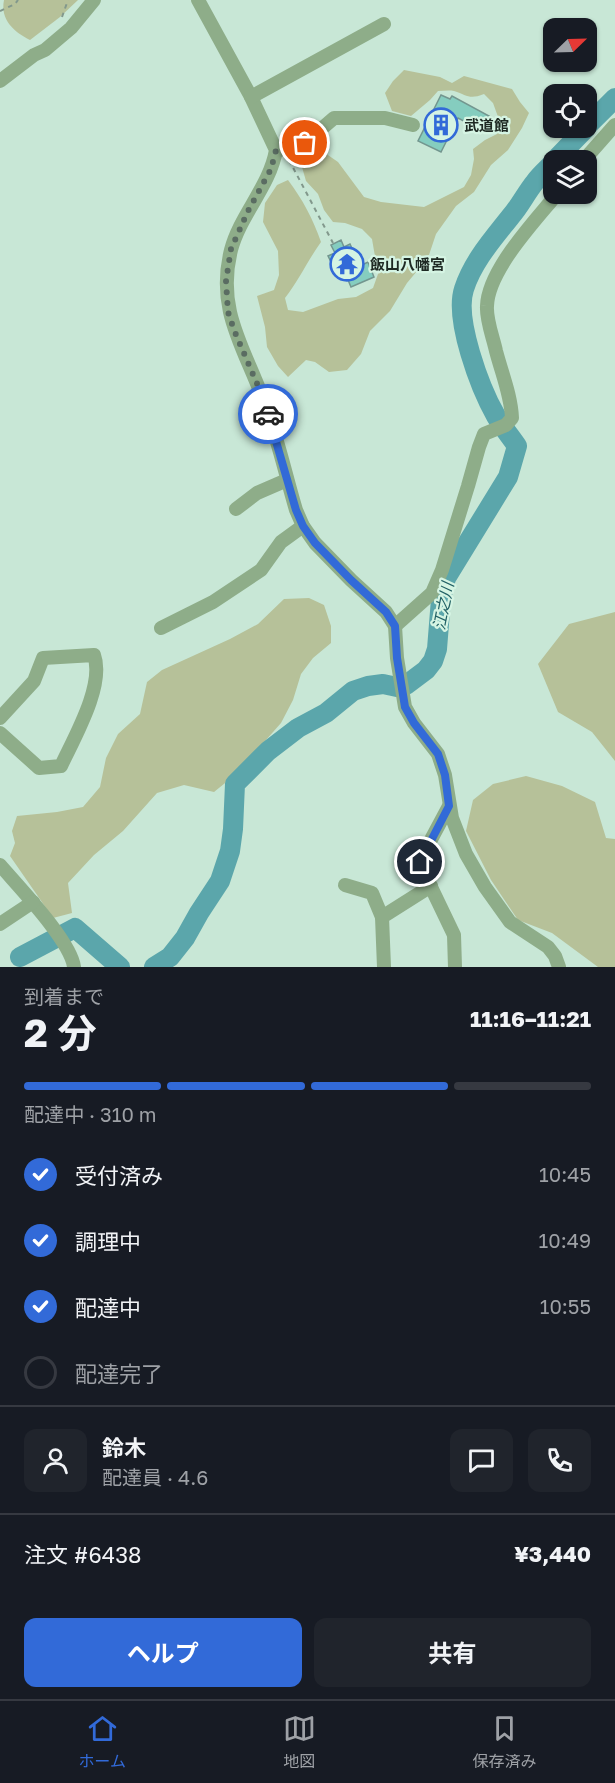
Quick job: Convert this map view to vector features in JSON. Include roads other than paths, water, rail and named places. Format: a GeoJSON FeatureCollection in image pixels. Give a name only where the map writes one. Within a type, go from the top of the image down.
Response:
{"type":"FeatureCollection","features":[{"type":"Feature","properties":{"kind":"street"},"geometry":{"type":"LineString","coordinates":[[0,81],[34,55],[45,50],[71,28],[94,0]]}},
{"type":"Feature","properties":{"kind":"street"},"geometry":{"type":"LineString","coordinates":[[198,0],[280,150]]}},
{"type":"Feature","properties":{"kind":"street"},"geometry":{"type":"LineString","coordinates":[[251,97],[384,24]]}},
{"type":"Feature","properties":{"kind":"street"},"geometry":{"type":"LineString","coordinates":[[280,150],[296,148],[305,143],[334,118],[385,118],[413,125]]}},
{"type":"Feature","properties":{"kind":"street"},"geometry":{"type":"LineString","coordinates":[[593,150],[615,125]]}},
{"type":"Feature","properties":{"kind":"street"},"geometry":{"type":"LineString","coordinates":[[280,150],[231,249],[226,281],[228,312],[234,330],[264,400],[303,526],[315,543],[386,612],[395,626],[397,658],[405,707],[414,723],[438,754],[445,775],[452,818],[466,854],[510,922],[548,947],[559,967]]}},
{"type":"Feature","properties":{"kind":"street"},"geometry":{"type":"LineString","coordinates":[[395,626],[432,593],[442,570],[484,434],[506,424],[512,418],[512,402],[490,326],[487,307],[489,290],[508,255],[549,204]]}},
{"type":"Feature","properties":{"kind":"street"},"geometry":{"type":"LineString","coordinates":[[236,509],[257,493],[287,480]]}},
{"type":"Feature","properties":{"kind":"street"},"geometry":{"type":"LineString","coordinates":[[161,628],[213,602],[261,570],[281,542],[303,526]]}},
{"type":"Feature","properties":{"kind":"street"},"geometry":{"type":"LineString","coordinates":[[0,718],[34,681],[43,658],[94,655],[96,662],[93,695],[61,766],[39,768],[0,733]]}},
{"type":"Feature","properties":{"kind":"street"},"geometry":{"type":"LineString","coordinates":[[449,806],[420,862],[454,935],[455,967]]}},
{"type":"Feature","properties":{"kind":"street"},"geometry":{"type":"LineString","coordinates":[[0,865],[33,902],[63,942],[74,967]]}},
{"type":"Feature","properties":{"kind":"street"},"geometry":{"type":"LineString","coordinates":[[345,885],[372,893],[382,917],[384,967]]}},
{"type":"Feature","properties":{"kind":"street"},"geometry":{"type":"LineString","coordinates":[[382,917],[430,886]]}},
{"type":"Feature","properties":{"kind":"street"},"geometry":{"type":"LineString","coordinates":[[0,924],[33,902]]}},
{"type":"Feature","properties":{"kind":"waterway","name":"江之川"},"geometry":{"type":"LineString","coordinates":[[597,116],[615,98]]}},
{"type":"Feature","properties":{"kind":"waterway","name":"江之川"},"geometry":{"type":"LineString","coordinates":[[565,150],[576,138]]}},
{"type":"Feature","properties":{"kind":"waterway","name":"江之川"},"geometry":{"type":"LineString","coordinates":[[154,967],[170,957],[185,938],[220,881],[230,851],[235,784],[268,751],[298,728],[326,713],[353,691],[383,684],[397,687],[406,685],[426,670],[433,661],[437,649],[441,599],[446,578],[508,477],[517,446],[496,416],[476,371],[463,318],[464,289],[484,251],[543,173]]}},
{"type":"Feature","properties":{"kind":"waterway","name":"江之川"},"geometry":{"type":"LineString","coordinates":[[20,957],[75,928],[120,967]]}},
{"type":"Feature","properties":{"kind":"place","name":"武道館"},"geometry":{"type":"Point","coordinates":[441,125]}},
{"type":"Feature","properties":{"kind":"place","name":"飯山八幡宮"},"geometry":{"type":"Point","coordinates":[347,264]}}]}
